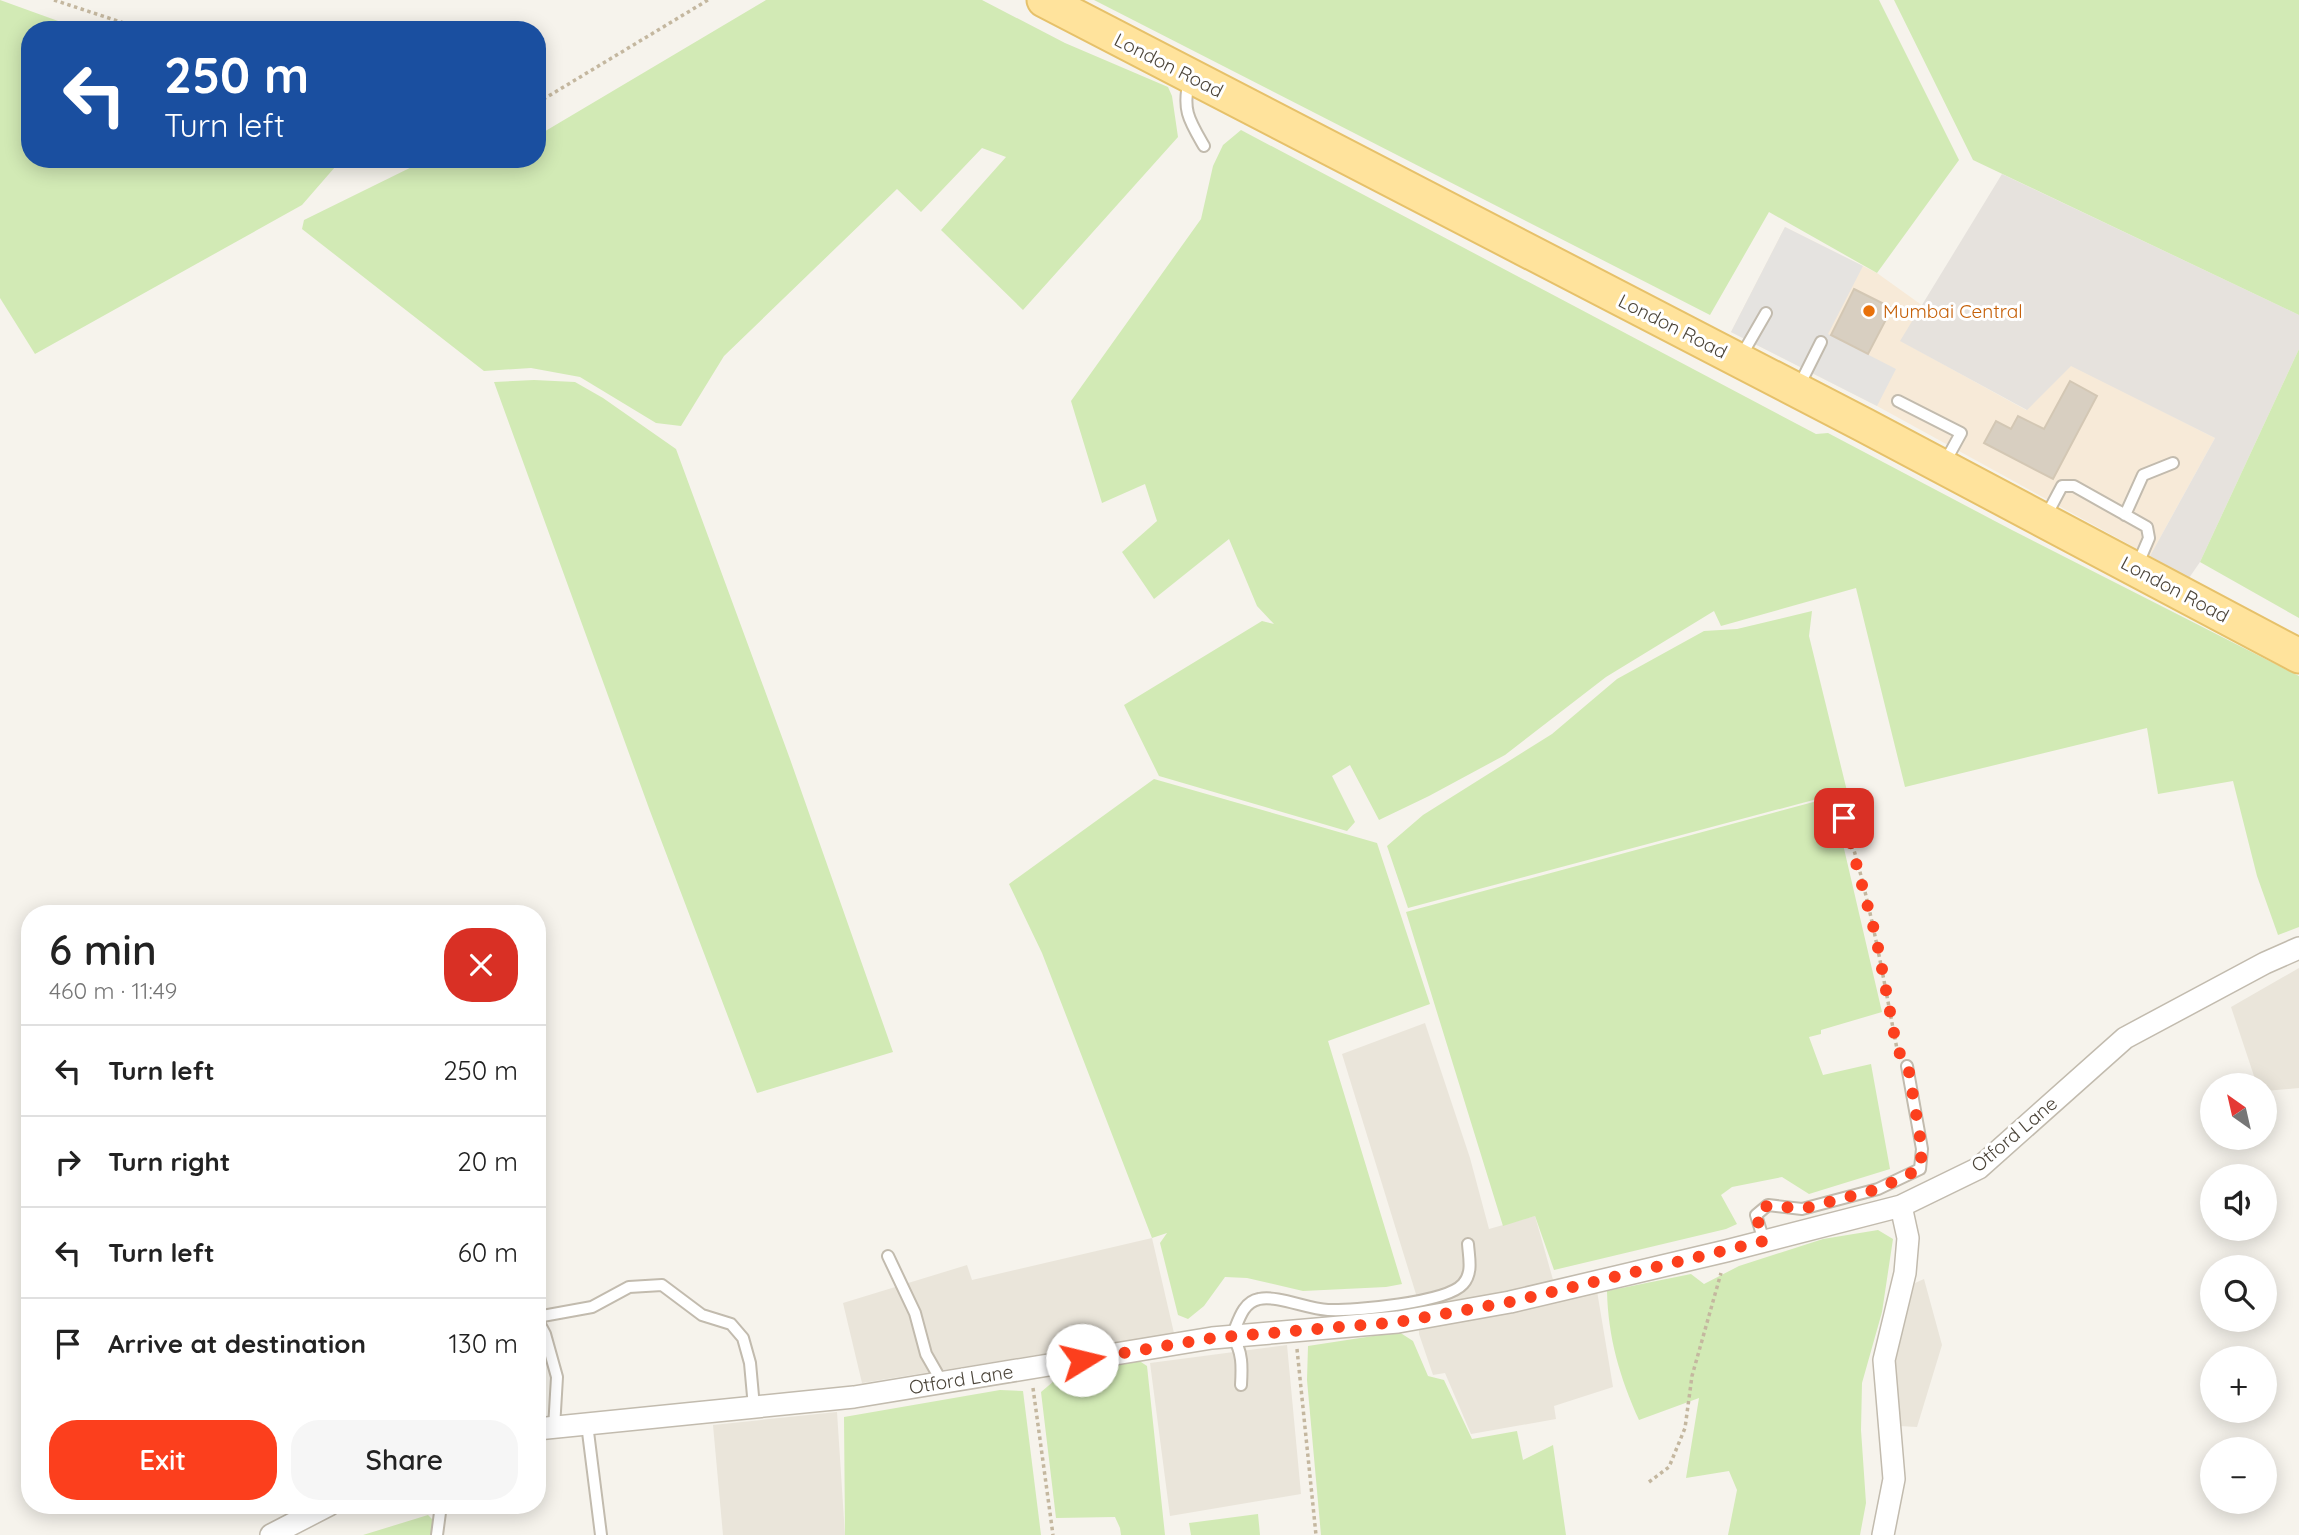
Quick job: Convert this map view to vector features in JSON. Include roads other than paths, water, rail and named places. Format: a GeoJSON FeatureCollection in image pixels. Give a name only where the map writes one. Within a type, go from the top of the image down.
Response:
{"type":"FeatureCollection","features":[{"type":"Feature","properties":{"kind":"main road","name":"London Road"},"geometry":{"type":"LineString","coordinates":[[1044,0],[1943,467],[2299,656]]}},
{"type":"Feature","properties":{"kind":"street","name":"Otford Lane"},"geometry":{"type":"LineString","coordinates":[[546,1428],[854,1397],[1232,1336],[1398,1322],[1510,1302],[1727,1251],[1901,1206],[1979,1168],[2124,1038],[2265,963],[2299,948]]}},
{"type":"Feature","properties":{"kind":"street"},"geometry":{"type":"LineString","coordinates":[[1883,1535],[1894,1479],[1884,1360],[1905,1273],[1908,1238],[1901,1206]]}},
{"type":"Feature","properties":{"kind":"street"},"geometry":{"type":"LineString","coordinates":[[271,1535],[312,1514]]}},
{"type":"Feature","properties":{"kind":"lane"},"geometry":{"type":"LineString","coordinates":[[1190,76],[1185,98],[1189,119],[1204,146]]}},
{"type":"Feature","properties":{"kind":"lane"},"geometry":{"type":"LineString","coordinates":[[1738,360],[1766,313]]}},
{"type":"Feature","properties":{"kind":"lane"},"geometry":{"type":"LineString","coordinates":[[1797,391],[1821,342]]}},
{"type":"Feature","properties":{"kind":"lane"},"geometry":{"type":"LineString","coordinates":[[1898,401],[1961,433],[1943,467]]}},
{"type":"Feature","properties":{"kind":"lane"},"geometry":{"type":"LineString","coordinates":[[2125,515],[2143,475],[2173,463]]}},
{"type":"Feature","properties":{"kind":"lane"},"geometry":{"type":"LineString","coordinates":[[2044,520],[2062,486],[2074,486],[2147,527],[2149,532],[2136,569]]}},
{"type":"Feature","properties":{"kind":"lane"},"geometry":{"type":"LineString","coordinates":[[1764,1241],[1756,1215],[1768,1205],[1802,1209],[1878,1189],[1920,1169],[1922,1149],[1908,1066]]}},
{"type":"Feature","properties":{"kind":"lane"},"geometry":{"type":"LineString","coordinates":[[1241,1385],[1239,1345],[1232,1336],[1244,1307],[1258,1299],[1284,1301],[1326,1310],[1396,1305],[1451,1293],[1464,1284],[1471,1269],[1468,1244]]}},
{"type":"Feature","properties":{"kind":"lane"},"geometry":{"type":"LineString","coordinates":[[888,1256],[915,1313],[926,1354],[942,1382]]}},
{"type":"Feature","properties":{"kind":"lane"},"geometry":{"type":"LineString","coordinates":[[546,1316],[592,1307],[629,1287],[662,1285],[702,1315],[731,1324],[743,1338],[750,1363],[754,1407]]}},
{"type":"Feature","properties":{"kind":"lane"},"geometry":{"type":"LineString","coordinates":[[546,1338],[557,1377],[546,1424]]}},
{"type":"Feature","properties":{"kind":"lane"},"geometry":{"type":"LineString","coordinates":[[587,1424],[601,1535]]}},
{"type":"Feature","properties":{"kind":"lane"},"geometry":{"type":"LineString","coordinates":[[437,1535],[440,1514]]}},
{"type":"Feature","properties":{"kind":"place","name":"Mumbai Central"},"geometry":{"type":"Point","coordinates":[1869,311]}}]}
